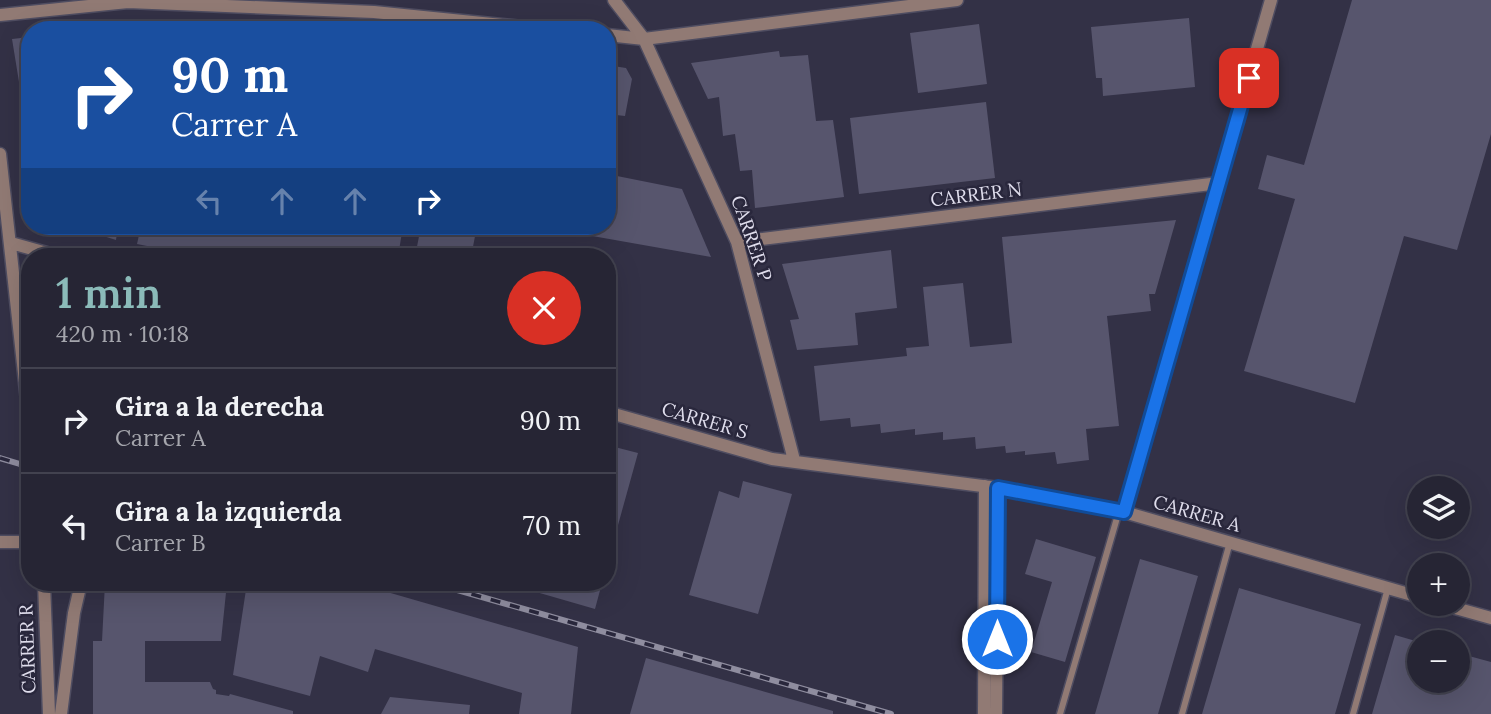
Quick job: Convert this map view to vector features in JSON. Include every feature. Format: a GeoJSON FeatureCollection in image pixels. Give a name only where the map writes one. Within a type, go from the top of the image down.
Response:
{"type":"FeatureCollection","features":[{"type":"Feature","properties":{"kind":"street","name":"CARRER P"},"geometry":{"type":"LineString","coordinates":[[614,0],[644,38],[737,242],[794,460]]}},
{"type":"Feature","properties":{"kind":"street"},"geometry":{"type":"LineString","coordinates":[[616,36],[644,38],[957,0]]}},
{"type":"Feature","properties":{"kind":"street"},"geometry":{"type":"LineString","coordinates":[[1121,511],[1271,0]]}},
{"type":"Feature","properties":{"kind":"street"},"geometry":{"type":"LineString","coordinates":[[0,15],[128,2],[374,12],[464,21]]}},
{"type":"Feature","properties":{"kind":"street"},"geometry":{"type":"LineString","coordinates":[[0,154],[21,340]]}},
{"type":"Feature","properties":{"kind":"street","name":"CARRER N"},"geometry":{"type":"LineString","coordinates":[[737,242],[1219,183]]}},
{"type":"Feature","properties":{"kind":"street"},"geometry":{"type":"LineString","coordinates":[[11,243],[29,248]]}},
{"type":"Feature","properties":{"kind":"street","name":"CARRER S"},"geometry":{"type":"LineString","coordinates":[[616,415],[772,459],[794,460]]}},
{"type":"Feature","properties":{"kind":"street","name":"CARRER A"},"geometry":{"type":"LineString","coordinates":[[794,460],[992,487],[1121,511],[1407,594]]}},
{"type":"Feature","properties":{"kind":"street"},"geometry":{"type":"LineString","coordinates":[[984,714],[992,487]]}},
{"type":"Feature","properties":{"kind":"street"},"geometry":{"type":"LineString","coordinates":[[992,487],[996,714]]}},
{"type":"Feature","properties":{"kind":"street"},"geometry":{"type":"LineString","coordinates":[[0,542],[21,542]]}},
{"type":"Feature","properties":{"kind":"street","name":"CARRER R"},"geometry":{"type":"LineString","coordinates":[[44,591],[49,714]]}},
{"type":"Feature","properties":{"kind":"street"},"geometry":{"type":"LineString","coordinates":[[61,714],[79,591]]}},
{"type":"Feature","properties":{"kind":"street"},"geometry":{"type":"LineString","coordinates":[[1470,612],[1491,618]]}},
{"type":"Feature","properties":{"kind":"lane"},"geometry":{"type":"LineString","coordinates":[[1060,714],[1121,511]]}},
{"type":"Feature","properties":{"kind":"lane"},"geometry":{"type":"LineString","coordinates":[[1182,714],[1230,542]]}},
{"type":"Feature","properties":{"kind":"lane"},"geometry":{"type":"LineString","coordinates":[[1353,714],[1388,589]]}},
{"type":"Feature","properties":{"kind":"building"},"geometry":{"type":"Polygon","coordinates":[[[1352,0],[1491,0],[1491,134],[1457,250],[1404,236],[1355,403],[1244,371],[1295,199],[1258,189],[1267,155],[1304,165],[1352,0]]]}},
{"type":"Feature","properties":{"kind":"building"},"geometry":{"type":"Polygon","coordinates":[[[1189,18],[1195,87],[1103,96],[1102,78],[1096,78],[1091,27],[1189,18]]]}},
{"type":"Feature","properties":{"kind":"building"},"geometry":{"type":"Polygon","coordinates":[[[979,24],[987,84],[918,93],[910,33],[979,24]]]}},
{"type":"Feature","properties":{"kind":"building"},"geometry":{"type":"Polygon","coordinates":[[[21,38],[21,82],[19,82],[12,39],[21,38]]]}},
{"type":"Feature","properties":{"kind":"building"},"geometry":{"type":"Polygon","coordinates":[[[779,51],[780,57],[808,55],[816,121],[833,120],[844,197],[755,208],[752,170],[740,171],[735,134],[723,136],[719,97],[708,99],[691,63],[779,51]]]}},
{"type":"Feature","properties":{"kind":"building"},"geometry":{"type":"Polygon","coordinates":[[[616,66],[626,68],[632,79],[625,116],[616,115],[616,66]]]}},
{"type":"Feature","properties":{"kind":"building"},"geometry":{"type":"Polygon","coordinates":[[[986,102],[995,178],[859,194],[850,118],[986,102]]]}},
{"type":"Feature","properties":{"kind":"building"},"geometry":{"type":"Polygon","coordinates":[[[616,176],[682,189],[711,257],[587,235],[616,235],[616,176]]]}},
{"type":"Feature","properties":{"kind":"building"},"geometry":{"type":"Polygon","coordinates":[[[1176,220],[1155,294],[1149,294],[1151,311],[1107,316],[1119,426],[1086,429],[1089,460],[1057,464],[1055,452],[1025,455],[1025,451],[1006,453],[1005,446],[976,449],[975,437],[943,440],[943,432],[915,435],[915,429],[881,433],[880,424],[851,427],[850,418],[820,421],[814,366],[907,356],[906,348],[929,346],[923,287],[963,283],[970,347],[1012,343],[1002,237],[1176,220]]]}},
{"type":"Feature","properties":{"kind":"building"},"geometry":{"type":"Polygon","coordinates":[[[100,235],[117,235],[116,240],[100,235]]]}},
{"type":"Feature","properties":{"kind":"building"},"geometry":{"type":"Polygon","coordinates":[[[139,235],[402,235],[399,248],[157,248],[137,244],[139,235]]]}},
{"type":"Feature","properties":{"kind":"building"},"geometry":{"type":"Polygon","coordinates":[[[419,235],[475,235],[473,248],[417,248],[419,235]]]}},
{"type":"Feature","properties":{"kind":"building"},"geometry":{"type":"Polygon","coordinates":[[[891,250],[897,308],[855,313],[858,345],[797,350],[790,320],[799,319],[782,264],[891,250]]]}},
{"type":"Feature","properties":{"kind":"building"},"geometry":{"type":"Polygon","coordinates":[[[616,447],[638,453],[616,532],[616,447]]]}},
{"type":"Feature","properties":{"kind":"building"},"geometry":{"type":"Polygon","coordinates":[[[743,481],[792,494],[758,614],[689,595],[719,491],[739,498],[743,481]]]}},
{"type":"Feature","properties":{"kind":"building"},"geometry":{"type":"Polygon","coordinates":[[[1036,539],[1096,557],[1065,662],[1031,652],[1052,582],[1025,574],[1036,539]]]}},
{"type":"Feature","properties":{"kind":"building"},"geometry":{"type":"Polygon","coordinates":[[[1140,559],[1198,576],[1158,714],[1095,714],[1140,559]]]}},
{"type":"Feature","properties":{"kind":"building"},"geometry":{"type":"Polygon","coordinates":[[[1239,588],[1361,624],[1335,714],[1202,714],[1239,588]]]}},
{"type":"Feature","properties":{"kind":"building"},"geometry":{"type":"Polygon","coordinates":[[[105,591],[226,591],[221,641],[145,641],[145,682],[210,682],[216,694],[230,694],[293,711],[293,714],[93,714],[93,641],[102,641],[105,591]]]}},
{"type":"Feature","properties":{"kind":"building"},"geometry":{"type":"Polygon","coordinates":[[[246,591],[384,591],[578,647],[571,714],[519,714],[522,693],[375,649],[368,672],[320,656],[310,696],[233,675],[246,591]]]}},
{"type":"Feature","properties":{"kind":"building"},"geometry":{"type":"Polygon","coordinates":[[[533,591],[600,591],[595,609],[533,591]]]}},
{"type":"Feature","properties":{"kind":"building"},"geometry":{"type":"Polygon","coordinates":[[[1395,635],[1407,638],[1407,693],[1470,693],[1470,656],[1491,662],[1491,714],[1372,714],[1395,635]]]}},
{"type":"Feature","properties":{"kind":"building"},"geometry":{"type":"Polygon","coordinates":[[[646,658],[833,711],[833,714],[630,714],[646,658]]]}},
{"type":"Feature","properties":{"kind":"building"},"geometry":{"type":"Polygon","coordinates":[[[390,697],[470,705],[469,714],[381,714],[390,697]]]}},
{"type":"Feature","properties":{"kind":"railway"},"geometry":{"type":"LineString","coordinates":[[0,458],[21,464]]}},
{"type":"Feature","properties":{"kind":"railway"},"geometry":{"type":"LineString","coordinates":[[461,591],[891,714]]}},
{"type":"Feature","properties":{"kind":"route"},"geometry":{"type":"LineString","coordinates":[[997,639],[998,488],[1124,512],[1249,78]]}}]}
